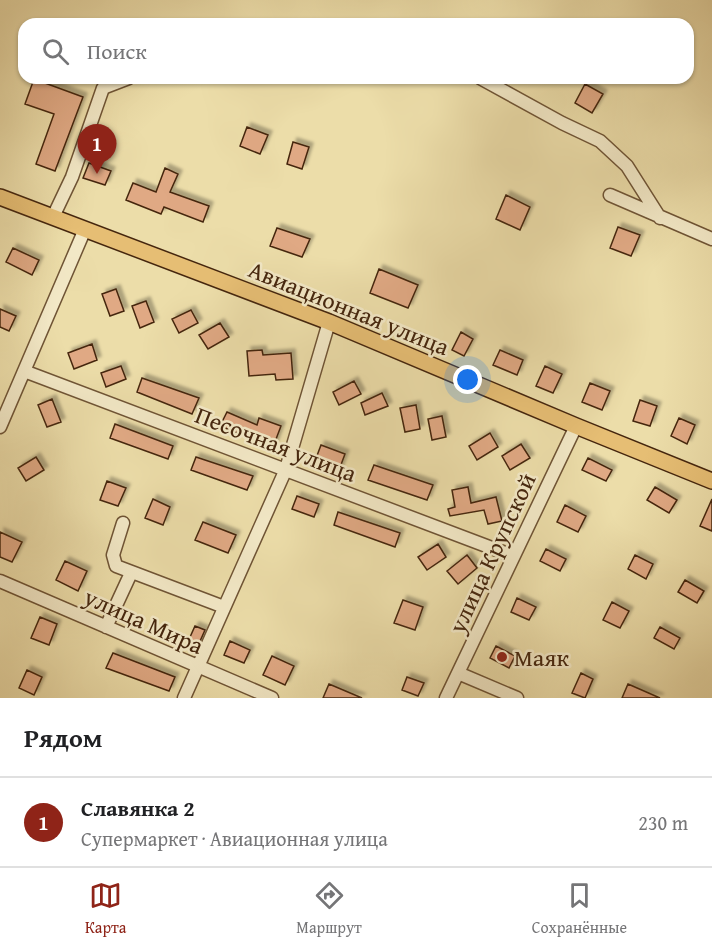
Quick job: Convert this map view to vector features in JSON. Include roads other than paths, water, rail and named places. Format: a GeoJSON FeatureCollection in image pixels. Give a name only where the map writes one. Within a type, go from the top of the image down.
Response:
{"type":"FeatureCollection","features":[{"type":"Feature","properties":{"kind":"main road","name":"Авиационная улица"},"geometry":{"type":"LineString","coordinates":[[0,197],[329,322],[712,481]]}},
{"type":"Feature","properties":{"kind":"street"},"geometry":{"type":"LineString","coordinates":[[53,216],[72,177],[103,88],[113,84]]}},
{"type":"Feature","properties":{"kind":"street"},"geometry":{"type":"LineString","coordinates":[[491,84],[600,141],[627,166],[660,218]]}},
{"type":"Feature","properties":{"kind":"street"},"geometry":{"type":"LineString","coordinates":[[610,195],[712,239]]}},
{"type":"Feature","properties":{"kind":"street"},"geometry":{"type":"LineString","coordinates":[[0,427],[85,229]]}},
{"type":"Feature","properties":{"kind":"street"},"geometry":{"type":"LineString","coordinates":[[183,698],[286,469],[329,322]]}},
{"type":"Feature","properties":{"kind":"street","name":"Песочная улица"},"geometry":{"type":"LineString","coordinates":[[24,371],[513,556]]}},
{"type":"Feature","properties":{"kind":"street","name":"улица Крупской"},"geometry":{"type":"LineString","coordinates":[[446,698],[576,426]]}},
{"type":"Feature","properties":{"kind":"street"},"geometry":{"type":"LineString","coordinates":[[123,523],[112,555],[116,566],[224,607]]}},
{"type":"Feature","properties":{"kind":"street"},"geometry":{"type":"LineString","coordinates":[[106,627],[130,573]]}},
{"type":"Feature","properties":{"kind":"street","name":"улица Мира"},"geometry":{"type":"LineString","coordinates":[[0,581],[272,698]]}},
{"type":"Feature","properties":{"kind":"street"},"geometry":{"type":"LineString","coordinates":[[458,673],[517,698]]}},
{"type":"Feature","properties":{"kind":"place","name":"Славянка 2"},"geometry":{"type":"Point","coordinates":[97,174]}},
{"type":"Feature","properties":{"kind":"place","name":"Маяк"},"geometry":{"type":"Point","coordinates":[502,657]}}]}
